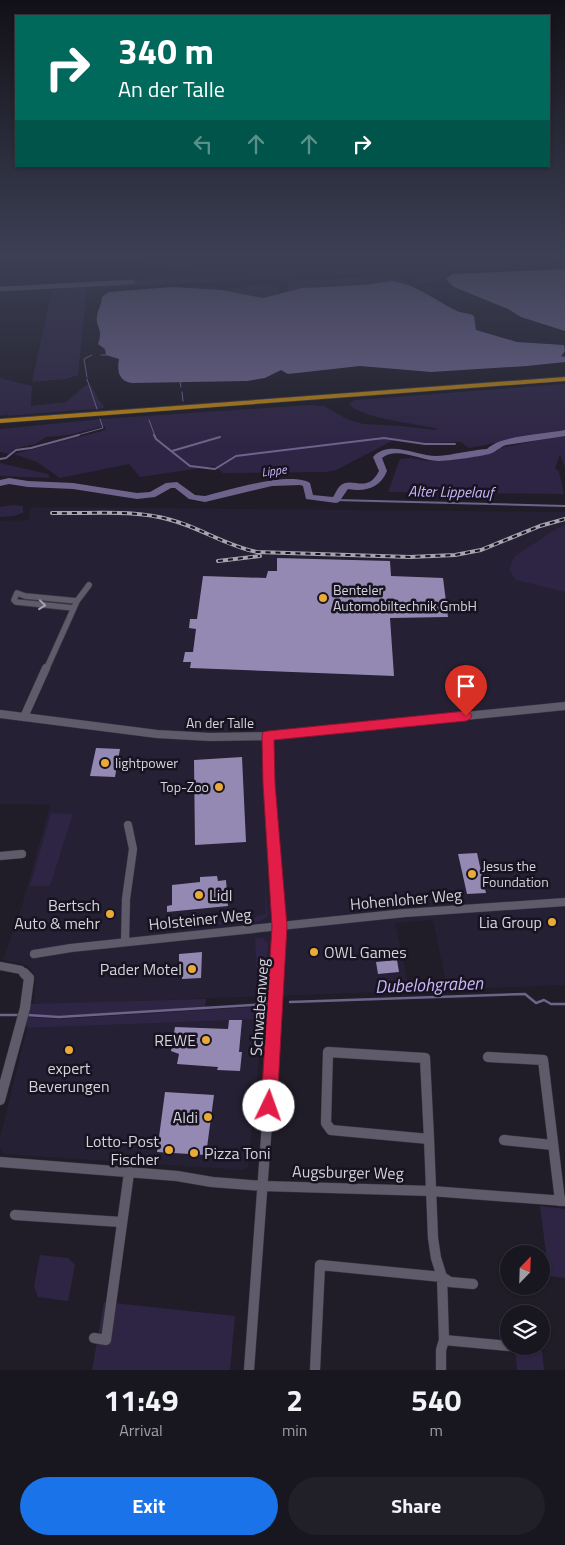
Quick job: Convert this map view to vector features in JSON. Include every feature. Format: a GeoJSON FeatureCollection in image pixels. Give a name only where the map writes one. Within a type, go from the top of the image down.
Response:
{"type":"FeatureCollection","features":[{"type":"Feature","properties":{"kind":"highway"},"geometry":{"type":"LineString","coordinates":[[0,421],[565,379]]}},
{"type":"Feature","properties":{"kind":"street"},"geometry":{"type":"LineString","coordinates":[[24,717],[76,605],[89,585]]}},
{"type":"Feature","properties":{"kind":"street"},"geometry":{"type":"LineString","coordinates":[[16,595],[16,602],[76,605]]}},
{"type":"Feature","properties":{"kind":"street","name":"An der Talle"},"geometry":{"type":"LineString","coordinates":[[0,714],[158,734],[210,737],[268,736],[565,706]]}},
{"type":"Feature","properties":{"kind":"street","name":"Schwabenweg"},"geometry":{"type":"LineString","coordinates":[[249,1370],[280,926],[269,784],[268,736]]}},
{"type":"Feature","properties":{"kind":"street"},"geometry":{"type":"LineString","coordinates":[[124,942],[126,898],[133,849],[128,825]]}},
{"type":"Feature","properties":{"kind":"street"},"geometry":{"type":"LineString","coordinates":[[0,856],[22,854]]}},
{"type":"Feature","properties":{"kind":"street","name":"Hohenloher Weg"},"geometry":{"type":"LineString","coordinates":[[280,926],[405,913],[565,902]]}},
{"type":"Feature","properties":{"kind":"street","name":"Holsteiner Weg"},"geometry":{"type":"LineString","coordinates":[[34,954],[124,942],[280,926]]}},
{"type":"Feature","properties":{"kind":"street"},"geometry":{"type":"LineString","coordinates":[[0,1100],[24,1012],[29,978],[24,971],[4,966]]}},
{"type":"Feature","properties":{"kind":"street"},"geometry":{"type":"LineString","coordinates":[[429,1139],[331,1130],[326,1123],[328,1052],[425,1058],[429,1139],[431,1191],[435,1261],[442,1277],[444,1340],[441,1350],[442,1370]]}},
{"type":"Feature","properties":{"kind":"street","name":"Augsburger Weg"},"geometry":{"type":"LineString","coordinates":[[0,1162],[263,1186],[431,1191],[562,1201],[543,1060],[488,1057]]}},
{"type":"Feature","properties":{"kind":"street"},"geometry":{"type":"LineString","coordinates":[[504,1140],[553,1145]]}},
{"type":"Feature","properties":{"kind":"street"},"geometry":{"type":"LineString","coordinates":[[94,1338],[106,1340],[129,1173]]}},
{"type":"Feature","properties":{"kind":"street"},"geometry":{"type":"LineString","coordinates":[[15,1215],[121,1222]]}},
{"type":"Feature","properties":{"kind":"street"},"geometry":{"type":"LineString","coordinates":[[315,1370],[320,1265],[442,1277],[450,1282],[473,1284]]}},
{"type":"Feature","properties":{"kind":"street"},"geometry":{"type":"LineString","coordinates":[[444,1340],[500,1345]]}},
{"type":"Feature","properties":{"kind":"shaded area"},"geometry":{"type":"Polygon","coordinates":[[[45,320],[84,320],[78,375],[66,379],[32,382],[45,320]]]}},
{"type":"Feature","properties":{"kind":"shaded area"},"geometry":{"type":"Polygon","coordinates":[[[97,320],[475,320],[476,330],[517,342],[564,345],[565,351],[561,356],[565,357],[565,362],[431,372],[360,366],[288,374],[281,370],[265,378],[247,381],[132,383],[127,382],[121,377],[118,367],[119,359],[106,355],[105,349],[98,344],[100,331],[97,320]]]}},
{"type":"Feature","properties":{"kind":"shaded area"},"geometry":{"type":"Polygon","coordinates":[[[530,320],[565,320],[565,331],[530,320]]]}},
{"type":"Feature","properties":{"kind":"shaded area"},"geometry":{"type":"Polygon","coordinates":[[[0,378],[32,386],[31,406],[66,402],[86,385],[91,385],[105,408],[8,416],[5,411],[6,415],[0,416],[0,378]]]}},
{"type":"Feature","properties":{"kind":"shaded area"},"geometry":{"type":"Polygon","coordinates":[[[565,384],[565,430],[469,448],[461,442],[424,443],[394,440],[336,470],[327,472],[223,473],[214,466],[140,477],[129,464],[60,478],[37,462],[14,454],[106,430],[105,426],[68,435],[46,437],[35,444],[14,449],[10,454],[0,452],[0,429],[101,419],[310,405],[324,406],[347,419],[363,424],[436,430],[377,417],[356,409],[349,404],[355,400],[565,384]]]}},
{"type":"Feature","properties":{"kind":"shaded area"},"geometry":{"type":"Polygon","coordinates":[[[565,435],[565,468],[560,454],[555,468],[559,472],[564,494],[388,492],[400,459],[411,458],[426,461],[466,458],[475,453],[496,452],[500,448],[565,435]]]}},
{"type":"Feature","properties":{"kind":"shaded area"},"geometry":{"type":"Polygon","coordinates":[[[0,463],[48,474],[50,478],[0,476],[0,463]]]}},
{"type":"Feature","properties":{"kind":"shaded area"},"geometry":{"type":"Polygon","coordinates":[[[23,506],[23,513],[0,517],[0,507],[23,506]]]}},
{"type":"Feature","properties":{"kind":"shaded area"},"geometry":{"type":"Polygon","coordinates":[[[31,507],[565,512],[565,985],[33,1005],[36,977],[29,967],[21,963],[3,960],[22,905],[50,805],[0,804],[0,521],[29,520],[31,507]],[[433,920],[395,923],[410,990],[447,988],[433,920]]]}},
{"type":"Feature","properties":{"kind":"shaded area"},"geometry":{"type":"Polygon","coordinates":[[[565,525],[565,592],[516,580],[509,570],[514,557],[551,532],[565,525]]]}},
{"type":"Feature","properties":{"kind":"shaded area"},"geometry":{"type":"Polygon","coordinates":[[[51,813],[73,814],[50,886],[30,886],[51,813]]]}},
{"type":"Feature","properties":{"kind":"shaded area"},"geometry":{"type":"Polygon","coordinates":[[[264,874],[268,915],[261,921],[167,929],[166,927],[256,918],[256,916],[266,914],[264,874]]]}},
{"type":"Feature","properties":{"kind":"shaded area"},"geometry":{"type":"Polygon","coordinates":[[[255,938],[262,938],[268,943],[266,974],[257,974],[255,938]]]}},
{"type":"Feature","properties":{"kind":"shaded area"},"geometry":{"type":"Polygon","coordinates":[[[206,999],[205,1007],[58,1016],[26,1015],[29,1004],[206,999]]]}},
{"type":"Feature","properties":{"kind":"shaded area"},"geometry":{"type":"Polygon","coordinates":[[[269,1006],[263,1019],[27,1028],[25,1017],[59,1019],[269,1006]]]}},
{"type":"Feature","properties":{"kind":"shaded area"},"geometry":{"type":"Polygon","coordinates":[[[263,1019],[248,1167],[244,1170],[4,1154],[0,1148],[0,1138],[27,1028],[263,1019]]]}},
{"type":"Feature","properties":{"kind":"shaded area"},"geometry":{"type":"Polygon","coordinates":[[[540,1206],[565,1209],[565,1278],[550,1276],[550,1245],[545,1245],[540,1206]]]}},
{"type":"Feature","properties":{"kind":"shaded area"},"geometry":{"type":"Polygon","coordinates":[[[40,1255],[68,1258],[75,1265],[68,1301],[38,1297],[34,1286],[40,1255]]]}},
{"type":"Feature","properties":{"kind":"shaded area"},"geometry":{"type":"Polygon","coordinates":[[[104,1302],[235,1316],[230,1370],[92,1370],[104,1302]]]}},
{"type":"Feature","properties":{"kind":"shaded area"},"geometry":{"type":"Polygon","coordinates":[[[516,1355],[542,1355],[544,1370],[517,1370],[516,1355]]]}},
{"type":"Feature","properties":{"kind":"building","name":"Benteler Automobiltechnik GmbH"},"geometry":{"type":"Polygon","coordinates":[[[277,558],[390,561],[391,576],[443,578],[448,617],[390,618],[394,676],[190,668],[191,662],[183,662],[185,652],[193,652],[196,629],[189,628],[190,619],[197,619],[203,576],[266,578],[268,571],[277,571],[277,558]]]}},
{"type":"Feature","properties":{"kind":"building","name":"lightpower"},"geometry":{"type":"Polygon","coordinates":[[[96,748],[120,749],[115,777],[90,776],[96,748]]]}},
{"type":"Feature","properties":{"kind":"building","name":"Top-Zoo"},"geometry":{"type":"Polygon","coordinates":[[[242,757],[246,842],[195,845],[194,760],[242,757]]]}},
{"type":"Feature","properties":{"kind":"building","name":"Jesus the Foundation"},"geometry":{"type":"Polygon","coordinates":[[[477,853],[486,893],[467,894],[458,854],[477,853]]]}},
{"type":"Feature","properties":{"kind":"building","name":"Lidl"},"geometry":{"type":"Polygon","coordinates":[[[217,876],[218,881],[226,880],[228,906],[167,912],[167,906],[172,905],[172,885],[200,882],[200,877],[217,876]]]}},
{"type":"Feature","properties":{"kind":"building","name":"Pader Motel"},"geometry":{"type":"Polygon","coordinates":[[[202,952],[201,978],[182,979],[183,963],[179,963],[179,954],[202,952]]]}},
{"type":"Feature","properties":{"kind":"building"},"geometry":{"type":"Polygon","coordinates":[[[397,960],[399,972],[378,974],[376,962],[397,960]]]}},
{"type":"Feature","properties":{"kind":"building","name":"REWE"},"geometry":{"type":"Polygon","coordinates":[[[229,1020],[242,1020],[239,1052],[242,1052],[240,1071],[217,1070],[218,1067],[177,1064],[179,1054],[171,1051],[175,1027],[228,1029],[229,1020]]]}},
{"type":"Feature","properties":{"kind":"building"},"geometry":{"type":"Polygon","coordinates":[[[165,1092],[214,1095],[206,1155],[157,1152],[165,1092]]]}},
{"type":"Feature","properties":{"kind":"waterway"},"geometry":{"type":"LineString","coordinates":[[87,377],[84,359],[92,355]]}},
{"type":"Feature","properties":{"kind":"waterway"},"geometry":{"type":"LineString","coordinates":[[101,355],[106,355]]}},
{"type":"Feature","properties":{"kind":"waterway"},"geometry":{"type":"LineString","coordinates":[[87,379],[97,409]]}},
{"type":"Feature","properties":{"kind":"waterway"},"geometry":{"type":"LineString","coordinates":[[180,382],[181,387]]}},
{"type":"Feature","properties":{"kind":"waterway"},"geometry":{"type":"LineString","coordinates":[[182,392],[183,401]]}},
{"type":"Feature","properties":{"kind":"waterway"},"geometry":{"type":"LineString","coordinates":[[74,436],[103,428],[100,419]]}},
{"type":"Feature","properties":{"kind":"waterway"},"geometry":{"type":"LineString","coordinates":[[149,420],[155,436]]}},
{"type":"Feature","properties":{"kind":"waterway","name":"Lippe"},"geometry":{"type":"LineString","coordinates":[[0,483],[9,481],[28,484],[73,486],[137,496],[152,495],[169,485],[177,485],[192,497],[205,499],[272,483],[302,482],[307,485],[309,497],[336,500],[343,488],[347,486],[364,487],[377,481],[383,471],[377,457],[388,451],[429,458],[444,458],[490,451],[495,446],[504,443],[565,433]]}},
{"type":"Feature","properties":{"kind":"waterway"},"geometry":{"type":"LineString","coordinates":[[0,459],[6,458],[16,450],[31,448],[79,435]]}},
{"type":"Feature","properties":{"kind":"waterway"},"geometry":{"type":"LineString","coordinates":[[154,435],[156,439],[190,466],[215,469],[236,456],[384,438],[425,444],[455,444]]}},
{"type":"Feature","properties":{"kind":"waterway"},"geometry":{"type":"LineString","coordinates":[[172,451],[220,437]]}},
{"type":"Feature","properties":{"kind":"waterway","name":"Alter Lippelauf"},"geometry":{"type":"LineString","coordinates":[[336,500],[565,506]]}},
{"type":"Feature","properties":{"kind":"waterway","name":"Dubelohgraben"},"geometry":{"type":"LineString","coordinates":[[290,1002],[525,994],[536,1003],[544,1000],[551,1004],[565,1004]]}},
{"type":"Feature","properties":{"kind":"waterway","name":"Dubelohgraben"},"geometry":{"type":"LineString","coordinates":[[27,1015],[59,1017],[266,1004]]}},
{"type":"Feature","properties":{"kind":"waterway","name":"Dubelohgraben"},"geometry":{"type":"LineString","coordinates":[[0,1015],[19,1015]]}},
{"type":"Feature","properties":{"kind":"railway"},"geometry":{"type":"LineString","coordinates":[[52,513],[142,514],[182,523],[235,546],[257,552],[410,557],[455,555],[481,550],[540,526],[565,519]]}},
{"type":"Feature","properties":{"kind":"railway"},"geometry":{"type":"LineString","coordinates":[[218,561],[260,556]]}},
{"type":"Feature","properties":{"kind":"place","name":"Benteler Automobiltechnik GmbH"},"geometry":{"type":"Point","coordinates":[323,598]}},
{"type":"Feature","properties":{"kind":"place","name":"lightpower"},"geometry":{"type":"Point","coordinates":[105,763]}},
{"type":"Feature","properties":{"kind":"place","name":"Top-Zoo"},"geometry":{"type":"Point","coordinates":[219,787]}},
{"type":"Feature","properties":{"kind":"place","name":"Jesus the Foundation"},"geometry":{"type":"Point","coordinates":[472,874]}},
{"type":"Feature","properties":{"kind":"place","name":"Lidl"},"geometry":{"type":"Point","coordinates":[199,895]}},
{"type":"Feature","properties":{"kind":"place","name":"Bertsch Auto & mehr"},"geometry":{"type":"Point","coordinates":[110,914]}},
{"type":"Feature","properties":{"kind":"place","name":"Lia Group"},"geometry":{"type":"Point","coordinates":[552,922]}},
{"type":"Feature","properties":{"kind":"place","name":"OWL Games"},"geometry":{"type":"Point","coordinates":[314,952]}},
{"type":"Feature","properties":{"kind":"place","name":"Pader Motel"},"geometry":{"type":"Point","coordinates":[192,969]}},
{"type":"Feature","properties":{"kind":"place","name":"REWE"},"geometry":{"type":"Point","coordinates":[206,1040]}},
{"type":"Feature","properties":{"kind":"place","name":"expert Beverungen"},"geometry":{"type":"Point","coordinates":[69,1050]}},
{"type":"Feature","properties":{"kind":"place","name":"Aldi"},"geometry":{"type":"Point","coordinates":[208,1117]}},
{"type":"Feature","properties":{"kind":"place","name":"Lotto-Post Fischer"},"geometry":{"type":"Point","coordinates":[169,1150]}},
{"type":"Feature","properties":{"kind":"place","name":"Pizza Toni"},"geometry":{"type":"Point","coordinates":[194,1153]}},
{"type":"Feature","properties":{"kind":"route"},"geometry":{"type":"LineString","coordinates":[[269,1106],[280,926],[269,787],[268,736],[466,716]]}}]}
